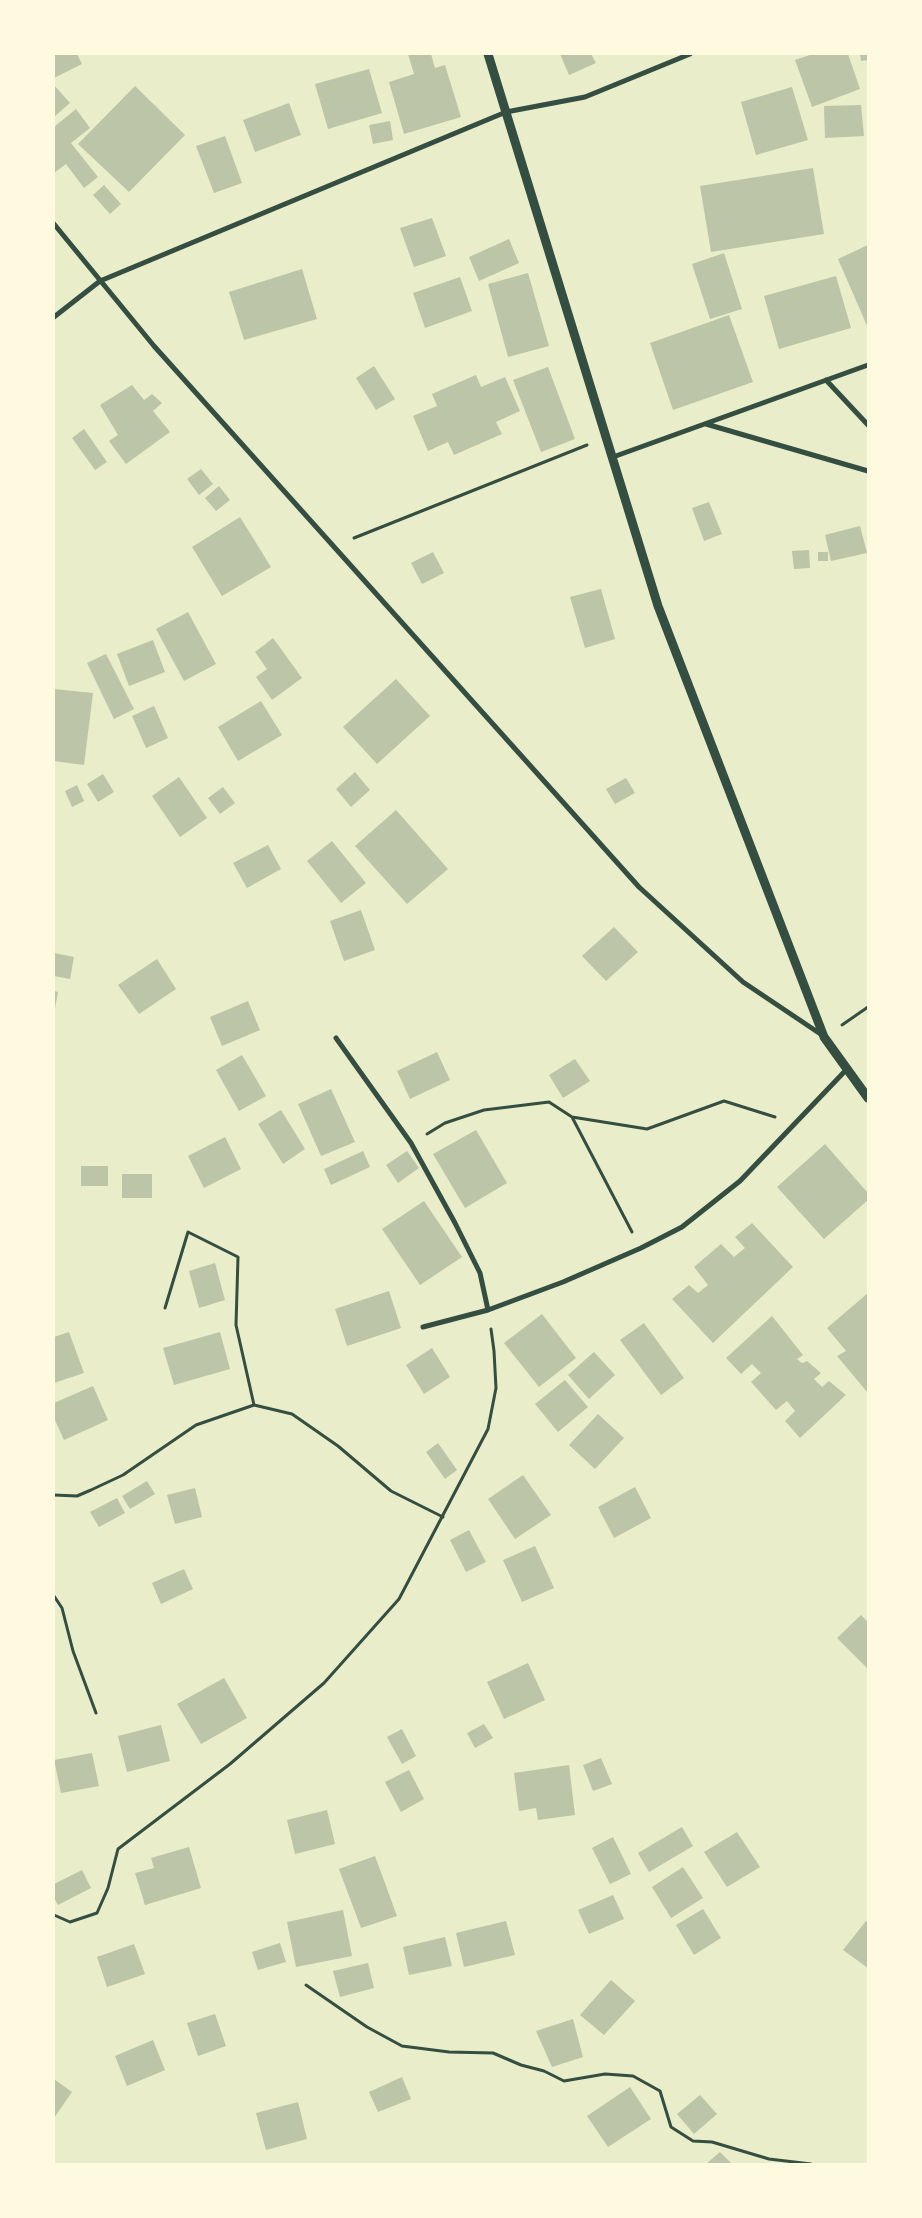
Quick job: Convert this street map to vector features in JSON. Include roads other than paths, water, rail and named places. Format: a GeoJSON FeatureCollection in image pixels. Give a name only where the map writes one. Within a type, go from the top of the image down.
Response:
{"type":"FeatureCollection","features":[{"type":"Feature","properties":{"kind":"street"},"geometry":{"type":"LineString","coordinates":[[488,54],[658,606],[824,1037],[868,1098]]}},
{"type":"Feature","properties":{"kind":"street"},"geometry":{"type":"LineString","coordinates":[[54,317],[100,281],[506,112],[585,97],[690,54]]}},
{"type":"Feature","properties":{"kind":"street"},"geometry":{"type":"LineString","coordinates":[[54,224],[154,346],[332,547],[639,887],[743,982],[824,1037]]}},
{"type":"Feature","properties":{"kind":"street"},"geometry":{"type":"LineString","coordinates":[[613,457],[868,365]]}},
{"type":"Feature","properties":{"kind":"street"},"geometry":{"type":"LineString","coordinates":[[826,380],[868,426]]}},
{"type":"Feature","properties":{"kind":"street"},"geometry":{"type":"LineString","coordinates":[[705,423],[868,471]]}},
{"type":"Feature","properties":{"kind":"street"},"geometry":{"type":"LineString","coordinates":[[336,1038],[411,1143],[480,1273],[488,1310]]}},
{"type":"Feature","properties":{"kind":"street"},"geometry":{"type":"LineString","coordinates":[[423,1327],[488,1310],[563,1282],[641,1248],[682,1227],[740,1181],[847,1069]]}}]}
